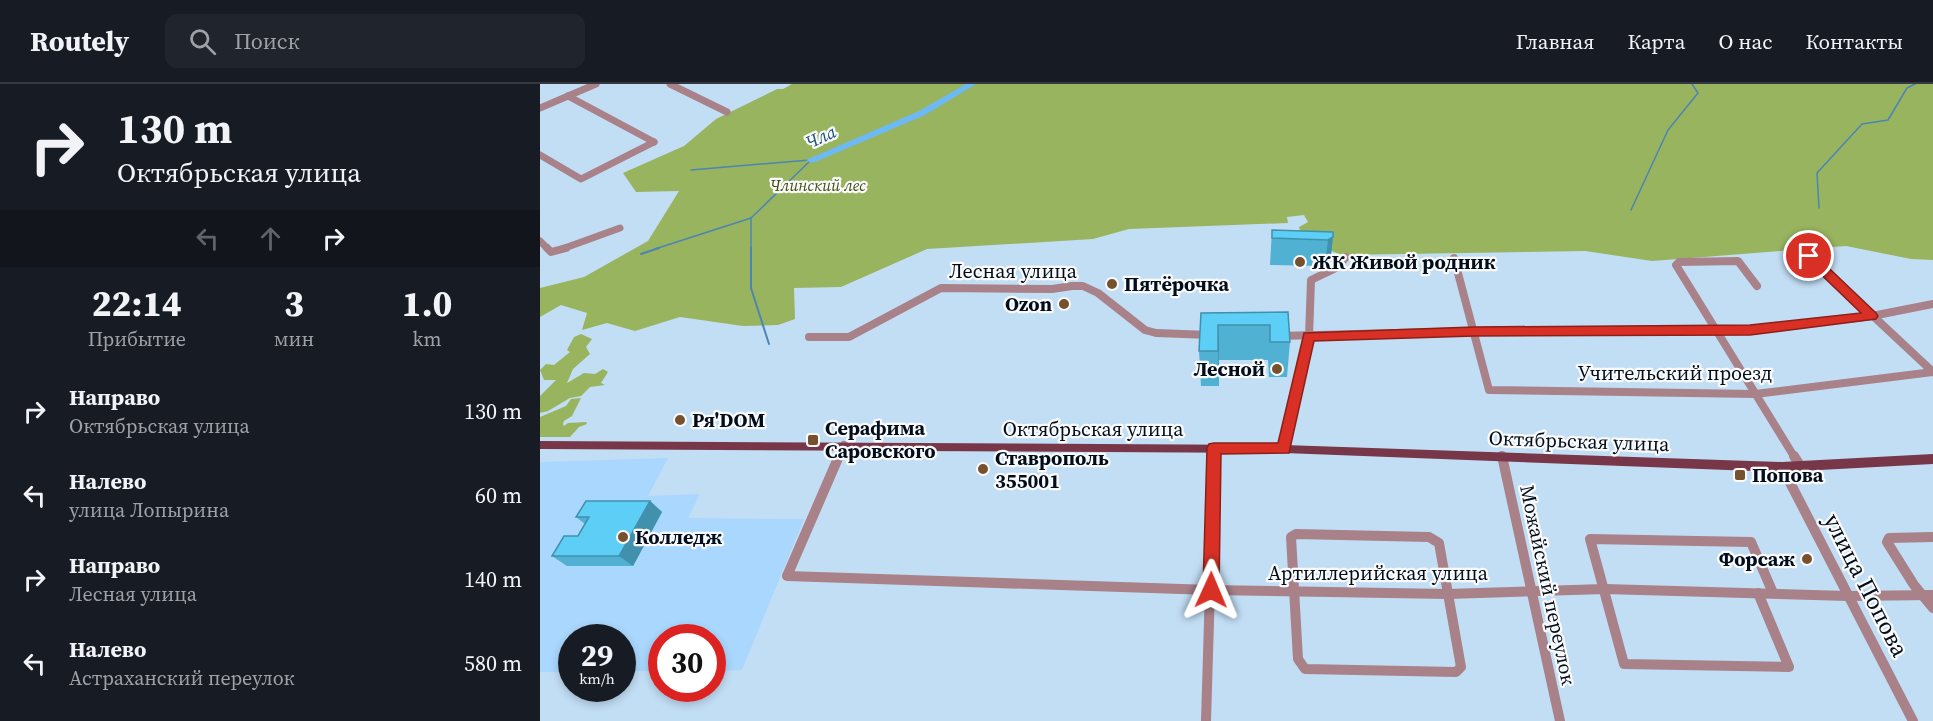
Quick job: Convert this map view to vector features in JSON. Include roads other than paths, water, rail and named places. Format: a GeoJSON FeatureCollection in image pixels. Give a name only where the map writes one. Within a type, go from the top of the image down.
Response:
{"type":"FeatureCollection","features":[{"type":"Feature","properties":{"kind":"main road","name":"Октябрьская улица"},"geometry":{"type":"LineString","coordinates":[[540,445],[1284,449],[1782,467],[1933,459]]}},
{"type":"Feature","properties":{"kind":"street"},"geometry":{"type":"LineString","coordinates":[[540,108],[596,84]]}},
{"type":"Feature","properties":{"kind":"street"},"geometry":{"type":"LineString","coordinates":[[673,84],[727,112]]}},
{"type":"Feature","properties":{"kind":"street"},"geometry":{"type":"LineString","coordinates":[[540,155],[581,178],[654,142],[568,96]]}},
{"type":"Feature","properties":{"kind":"street"},"geometry":{"type":"LineString","coordinates":[[540,241],[551,252],[555,252],[620,228]]}},
{"type":"Feature","properties":{"kind":"street"},"geometry":{"type":"LineString","coordinates":[[1809,256],[1933,372]]}},
{"type":"Feature","properties":{"kind":"street"},"geometry":{"type":"LineString","coordinates":[[1284,449],[1309,337],[1311,280],[1336,268],[1346,258]]}},
{"type":"Feature","properties":{"kind":"street"},"geometry":{"type":"LineString","coordinates":[[1454,258],[1474,331]]}},
{"type":"Feature","properties":{"kind":"street"},"geometry":{"type":"LineString","coordinates":[[1757,286],[1738,261],[1678,262],[1676,265],[1801,467]]}},
{"type":"Feature","properties":{"kind":"street","name":"Лесная улица"},"geometry":{"type":"LineString","coordinates":[[809,337],[849,337],[941,288],[1052,289],[1072,286],[1090,288],[1145,330],[1156,333],[1222,336]]}},
{"type":"Feature","properties":{"kind":"street"},"geometry":{"type":"LineString","coordinates":[[1264,336],[1309,337],[1474,331],[1750,330],[1872,316],[1933,304]]}},
{"type":"Feature","properties":{"kind":"street","name":"Учительский проезд"},"geometry":{"type":"LineString","coordinates":[[1474,331],[1489,390],[1755,394],[1933,372]]}},
{"type":"Feature","properties":{"kind":"street","name":"Артиллерийская улица"},"geometry":{"type":"LineString","coordinates":[[844,445],[787,576],[1211,590],[1448,594],[1605,589],[1848,596],[1929,595]]}},
{"type":"Feature","properties":{"kind":"street"},"geometry":{"type":"LineString","coordinates":[[1206,721],[1214,448]]}},
{"type":"Feature","properties":{"kind":"street","name":"Можайский переулок"},"geometry":{"type":"LineString","coordinates":[[1502,456],[1560,721]]}},
{"type":"Feature","properties":{"kind":"street","name":"улица Попова"},"geometry":{"type":"LineString","coordinates":[[1782,467],[1913,721]]}},
{"type":"Feature","properties":{"kind":"street"},"geometry":{"type":"LineString","coordinates":[[1296,534],[1429,537],[1439,543],[1448,594],[1461,667],[1456,672],[1305,669],[1298,659],[1291,537],[1296,534]]}},
{"type":"Feature","properties":{"kind":"street"},"geometry":{"type":"LineString","coordinates":[[1933,537],[1889,538],[1887,542],[1914,585],[1929,595],[1933,608]]}},
{"type":"Feature","properties":{"kind":"street"},"geometry":{"type":"LineString","coordinates":[[1758,593],[1789,667],[1624,664],[1590,539],[1751,542],[1773,593]]}},
{"type":"Feature","properties":{"kind":"waterway","name":"Чла"},"geometry":{"type":"LineString","coordinates":[[811,160],[922,113],[972,84]]}},
{"type":"Feature","properties":{"kind":"waterway"},"geometry":{"type":"LineString","coordinates":[[1631,210],[1668,130],[1698,93],[1692,84]]}},
{"type":"Feature","properties":{"kind":"waterway"},"geometry":{"type":"LineString","coordinates":[[1819,208],[1817,173],[1862,124],[1888,120],[1907,88],[1915,84]]}},
{"type":"Feature","properties":{"kind":"waterway"},"geometry":{"type":"LineString","coordinates":[[691,170],[810,160]]}},
{"type":"Feature","properties":{"kind":"waterway","name":"Чла"},"geometry":{"type":"LineString","coordinates":[[751,218],[811,160]]}},
{"type":"Feature","properties":{"kind":"waterway"},"geometry":{"type":"LineString","coordinates":[[655,249],[751,218]]}},
{"type":"Feature","properties":{"kind":"waterway","name":"Чла"},"geometry":{"type":"LineString","coordinates":[[751,218],[751,288],[769,344]]}},
{"type":"Feature","properties":{"kind":"waterway"},"geometry":{"type":"LineString","coordinates":[[641,254],[659,248]]}},
{"type":"Feature","properties":{"kind":"place","name":"ЖК Живой родник"},"geometry":{"type":"Point","coordinates":[1300,262]}},
{"type":"Feature","properties":{"kind":"place","name":"Пятёрочка"},"geometry":{"type":"Point","coordinates":[1112,284]}},
{"type":"Feature","properties":{"kind":"place","name":"Ozon"},"geometry":{"type":"Point","coordinates":[1064,304]}},
{"type":"Feature","properties":{"kind":"place","name":"Лесной"},"geometry":{"type":"Point","coordinates":[1277,369]}},
{"type":"Feature","properties":{"kind":"place","name":"Ря'DOM"},"geometry":{"type":"Point","coordinates":[680,420]}},
{"type":"Feature","properties":{"kind":"place","name":"Серафима Саровского"},"geometry":{"type":"Point","coordinates":[813,440]}},
{"type":"Feature","properties":{"kind":"place","name":"Ставрополь 355001"},"geometry":{"type":"Point","coordinates":[983,469]}},
{"type":"Feature","properties":{"kind":"place","name":"Попова"},"geometry":{"type":"Point","coordinates":[1740,475]}},
{"type":"Feature","properties":{"kind":"place","name":"Колледж"},"geometry":{"type":"Point","coordinates":[623,537]}},
{"type":"Feature","properties":{"kind":"place","name":"Форсаж"},"geometry":{"type":"Point","coordinates":[1807,559]}},
{"type":"Feature","properties":{"kind":"park label","name":"Члинский лес"},"geometry":{"type":"Point","coordinates":[818,185]}}]}
